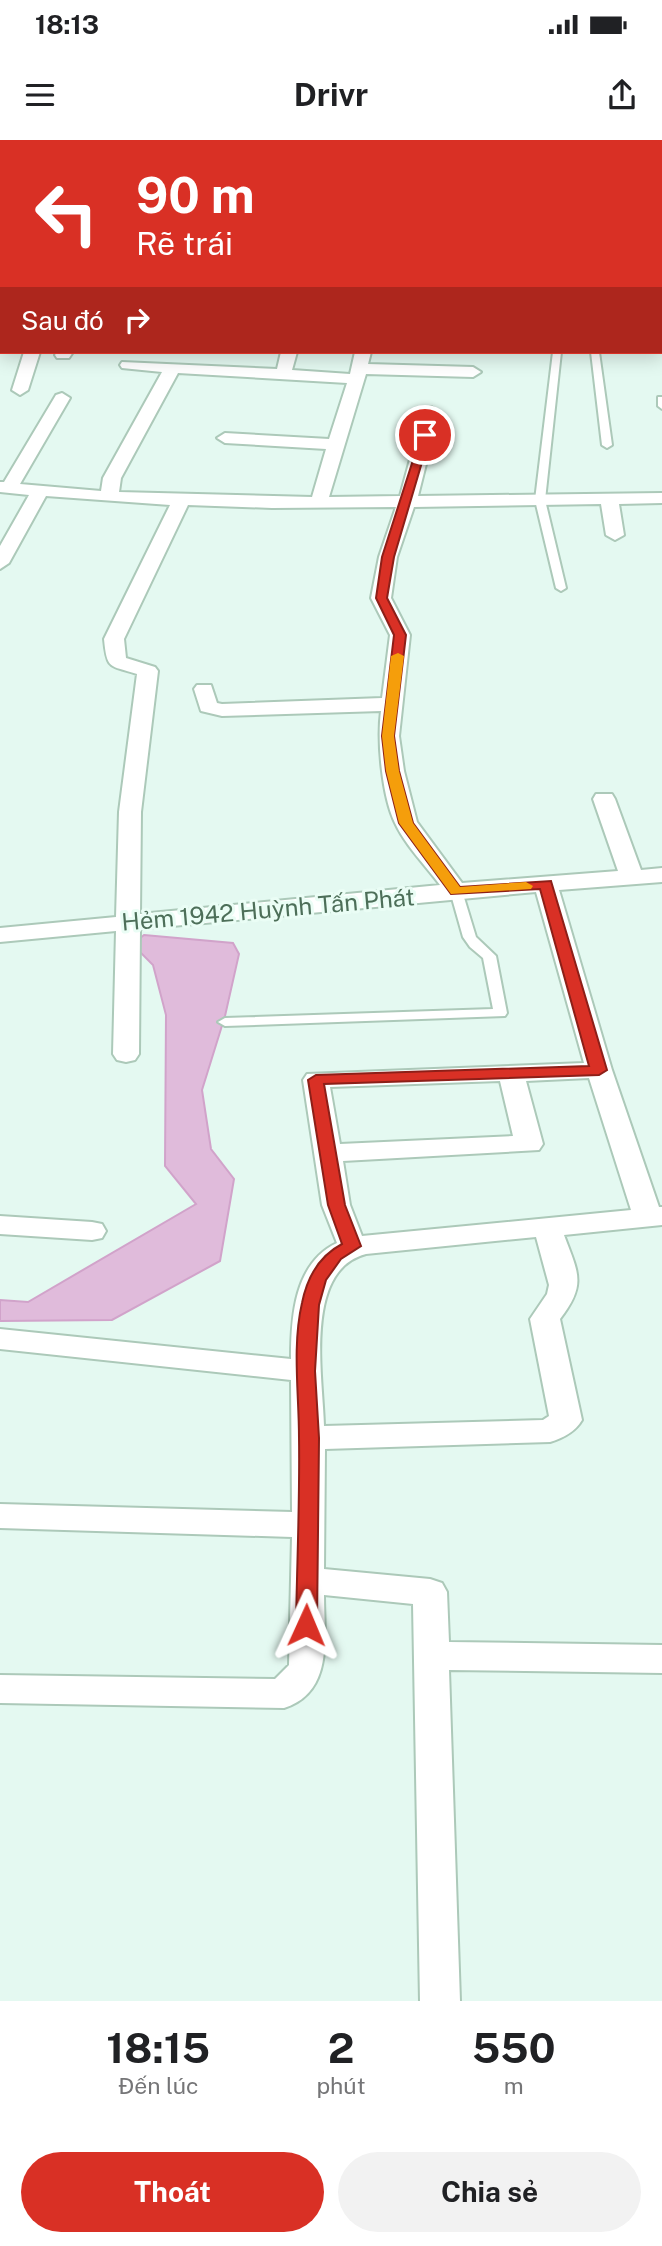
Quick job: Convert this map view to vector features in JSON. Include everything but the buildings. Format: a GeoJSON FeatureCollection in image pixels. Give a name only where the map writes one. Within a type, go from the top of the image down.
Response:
{"type":"FeatureCollection","features":[{"type":"Feature","properties":{"kind":"street"},"geometry":{"type":"LineString","coordinates":[[20,390],[31,354]]}},
{"type":"Feature","properties":{"kind":"street"},"geometry":{"type":"LineString","coordinates":[[283,376],[288,354]]}},
{"type":"Feature","properties":{"kind":"street"},"geometry":{"type":"LineString","coordinates":[[128,365],[283,376],[360,366],[473,372]]}},
{"type":"Feature","properties":{"kind":"street"},"geometry":{"type":"LineString","coordinates":[[319,503],[326,470],[360,366]]}},
{"type":"Feature","properties":{"kind":"street"},"geometry":{"type":"LineString","coordinates":[[109,497],[112,478],[172,369]]}},
{"type":"Feature","properties":{"kind":"street"},"geometry":{"type":"LineString","coordinates":[[62,398],[4,487],[109,497],[319,503],[662,498]]}},
{"type":"Feature","properties":{"kind":"street"},"geometry":{"type":"LineString","coordinates":[[431,412],[407,502],[388,557],[382,598],[400,635],[388,736],[393,771],[406,823],[456,891]]}},
{"type":"Feature","properties":{"kind":"street"},"geometry":{"type":"LineString","coordinates":[[225,438],[336,444]]}},
{"type":"Feature","properties":{"kind":"street"},"geometry":{"type":"LineString","coordinates":[[0,563],[41,489]]}},
{"type":"Feature","properties":{"kind":"street"},"geometry":{"type":"LineString","coordinates":[[609,498],[615,535]]}},
{"type":"Feature","properties":{"kind":"street"},"geometry":{"type":"LineString","coordinates":[[126,1055],[130,812],[148,671],[116,661],[114,639],[181,499]]}},
{"type":"Feature","properties":{"kind":"street"},"geometry":{"type":"LineString","coordinates":[[204,689],[208,707],[222,710],[391,704]]}},
{"type":"Feature","properties":{"kind":"street"},"geometry":{"type":"LineString","coordinates":[[604,799],[632,877]]}},
{"type":"Feature","properties":{"kind":"street","name":"Hẻm 1942 Huỳnh Tấn Phát"},"geometry":{"type":"LineString","coordinates":[[0,935],[456,891],[662,875]]}},
{"type":"Feature","properties":{"kind":"street"},"geometry":{"type":"LineString","coordinates":[[0,1689],[284,1694],[306,1669],[309,1438],[306,1371],[310,1305],[318,1279],[335,1255],[352,1246],[655,1217],[599,1070],[546,884]]}},
{"type":"Feature","properties":{"kind":"street"},"geometry":{"type":"LineString","coordinates":[[352,1246],[336,1205],[316,1080],[599,1070]]}},
{"type":"Feature","properties":{"kind":"street"},"geometry":{"type":"LineString","coordinates":[[328,1153],[529,1144],[511,1074]]}},
{"type":"Feature","properties":{"kind":"street"},"geometry":{"type":"LineString","coordinates":[[0,1225],[92,1231]]}},
{"type":"Feature","properties":{"kind":"street"},"geometry":{"type":"LineString","coordinates":[[309,1438],[550,1432],[562,1424],[566,1420],[545,1319],[551,1306],[561,1296],[564,1282],[547,1227]]}},
{"type":"Feature","properties":{"kind":"street"},"geometry":{"type":"LineString","coordinates":[[0,1339],[306,1371]]}},
{"type":"Feature","properties":{"kind":"street"},"geometry":{"type":"LineString","coordinates":[[0,1516],[308,1525]]}},
{"type":"Feature","properties":{"kind":"street"},"geometry":{"type":"LineString","coordinates":[[307,1580],[430,1592],[440,2001]]}},
{"type":"Feature","properties":{"kind":"street"},"geometry":{"type":"LineString","coordinates":[[433,1656],[662,1659]]}},
{"type":"Feature","properties":{"kind":"lane"},"geometry":{"type":"LineString","coordinates":[[557,354],[540,499],[561,588]]}},
{"type":"Feature","properties":{"kind":"lane"},"geometry":{"type":"LineString","coordinates":[[595,354],[607,445]]}},
{"type":"Feature","properties":{"kind":"lane"},"geometry":{"type":"LineString","coordinates":[[225,1022],[500,1013],[489,956],[475,948],[470,941],[456,891]]}},
{"type":"Feature","properties":{"kind":"shaded area"},"geometry":{"type":"Polygon","coordinates":[[[144,935],[233,943],[239,954],[225,1016],[202,1090],[211,1149],[234,1179],[220,1261],[112,1320],[0,1321],[0,1300],[28,1302],[196,1204],[165,1166],[166,1015],[153,965],[134,943],[144,935]]]}},
{"type":"Feature","properties":{"kind":"slow traffic"},"geometry":{"type":"LineString","coordinates":[[398,656],[388,736],[393,771],[406,823],[456,891],[526,886]]}},
{"type":"Feature","properties":{"kind":"route"},"geometry":{"type":"LineString","coordinates":[[306,1625],[309,1438],[306,1371],[310,1305],[318,1279],[335,1255],[352,1246],[336,1205],[316,1080],[599,1070],[546,884],[456,891],[406,823],[393,771],[388,736],[400,630],[382,603],[382,598],[388,557],[407,502],[425,435]]}}]}
